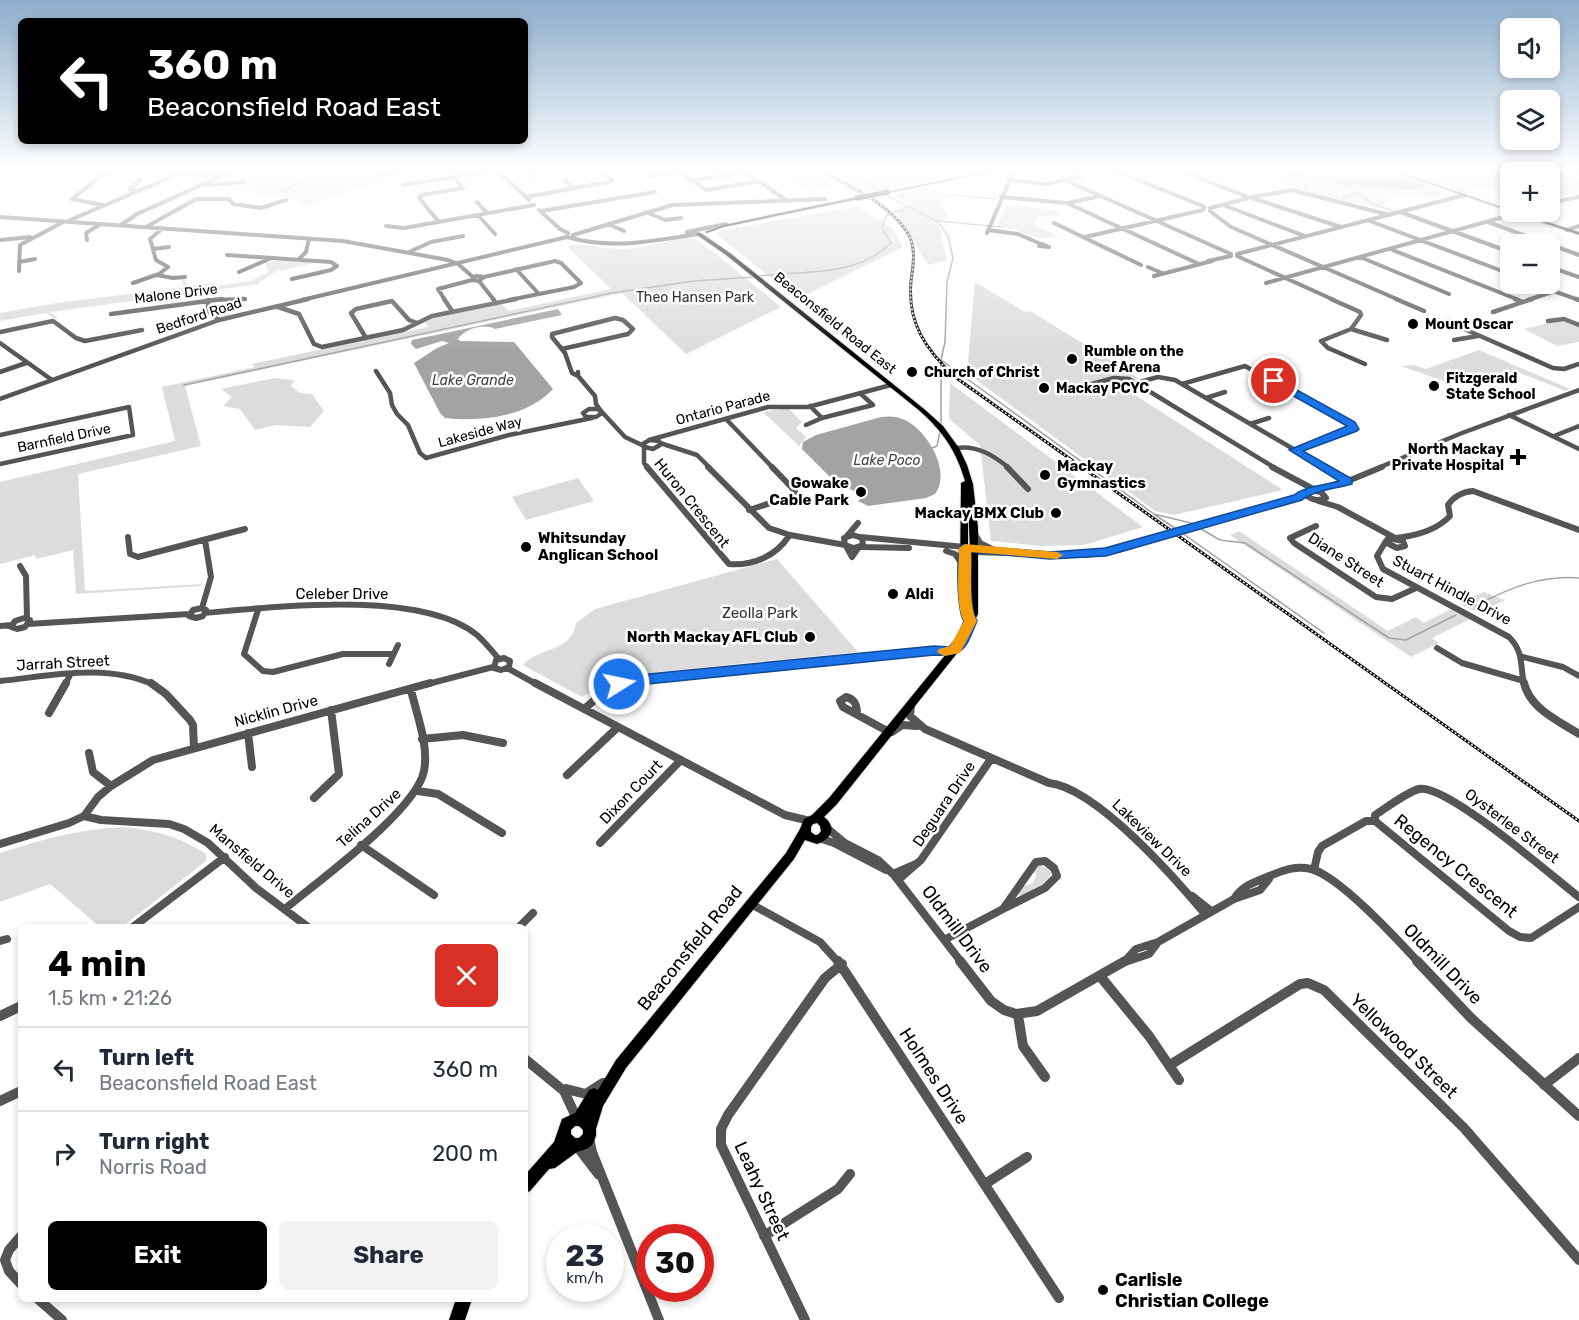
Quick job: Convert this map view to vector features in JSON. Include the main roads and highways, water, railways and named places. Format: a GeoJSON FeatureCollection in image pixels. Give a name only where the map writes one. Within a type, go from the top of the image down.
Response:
{"type":"FeatureCollection","features":[{"type":"Feature","properties":{"kind":"main road"},"geometry":{"type":"LineString","coordinates":[[701,232],[705,231]]}},
{"type":"Feature","properties":{"kind":"main road"},"geometry":{"type":"LineString","coordinates":[[701,232],[706,231]]}},
{"type":"Feature","properties":{"kind":"main road","name":"Beaconsfield Road East"},"geometry":{"type":"LineString","coordinates":[[701,232],[934,421],[956,448],[971,492],[973,520],[968,547]]}},
{"type":"Feature","properties":{"kind":"main road","name":"Beaconsfield Road East"},"geometry":{"type":"LineString","coordinates":[[942,666],[955,650],[972,620],[967,613],[969,570],[965,472]]}},
{"type":"Feature","properties":{"kind":"main road","name":"Beaconsfield Road"},"geometry":{"type":"LineString","coordinates":[[584,1125],[603,1083],[621,1064],[790,856],[808,825],[833,801],[942,666]]}},
{"type":"Feature","properties":{"kind":"main road","name":"Beaconsfield Road"},"geometry":{"type":"LineString","coordinates":[[827,827],[833,801]]}},
{"type":"Feature","properties":{"kind":"main road"},"geometry":{"type":"LineString","coordinates":[[822,821],[827,827],[825,835],[818,838],[808,836],[808,825],[822,821]]}},
{"type":"Feature","properties":{"kind":"main road","name":"Beaconsfield Road"},"geometry":{"type":"LineString","coordinates":[[790,856],[818,838]]}},
{"type":"Feature","properties":{"kind":"main road","name":"Beaconsfield Road"},"geometry":{"type":"LineString","coordinates":[[584,1125],[621,1064]]}},
{"type":"Feature","properties":{"kind":"main road"},"geometry":{"type":"LineString","coordinates":[[528,1182],[536,1173],[560,1146],[568,1125],[584,1125],[585,1141],[575,1145],[536,1173]]}},
{"type":"Feature","properties":{"kind":"main road"},"geometry":{"type":"LineString","coordinates":[[565,1132],[567,1141],[575,1145]]}},
{"type":"Feature","properties":{"kind":"main road"},"geometry":{"type":"LineString","coordinates":[[457,1320],[463,1302]]}},
{"type":"Feature","properties":{"kind":"water","name":"Lake Grande"},"geometry":{"type":"Polygon","coordinates":[[[558,309],[562,315],[495,329],[475,328],[465,332],[458,339],[460,341],[514,342],[553,389],[530,406],[503,416],[459,419],[445,418],[440,413],[414,363],[449,343],[442,341],[416,349],[411,344],[412,340],[558,309]]]}},
{"type":"Feature","properties":{"kind":"water","name":"Lake Poco"},"geometry":{"type":"Polygon","coordinates":[[[881,417],[905,420],[929,442],[935,452],[941,475],[935,494],[926,498],[868,506],[858,501],[864,496],[833,480],[802,449],[803,442],[816,435],[881,417]]]}},
{"type":"Feature","properties":{"kind":"waterway"},"geometry":{"type":"LineString","coordinates":[[759,276],[829,270],[862,262],[891,243],[884,231]]}},
{"type":"Feature","properties":{"kind":"waterway"},"geometry":{"type":"LineString","coordinates":[[941,360],[945,342],[947,282],[953,258],[948,236],[944,231]]}},
{"type":"Feature","properties":{"kind":"waterway"},"geometry":{"type":"LineString","coordinates":[[184,385],[612,293],[694,281],[754,277]]}},
{"type":"Feature","properties":{"kind":"waterway"},"geometry":{"type":"LineString","coordinates":[[941,360],[1154,514],[1195,524]]}},
{"type":"Feature","properties":{"kind":"waterway"},"geometry":{"type":"LineString","coordinates":[[941,360],[941,424]]}},
{"type":"Feature","properties":{"kind":"waterway"},"geometry":{"type":"LineString","coordinates":[[932,448],[937,446],[940,432]]}},
{"type":"Feature","properties":{"kind":"waterway"},"geometry":{"type":"LineString","coordinates":[[1155,515],[1178,530]]}},
{"type":"Feature","properties":{"kind":"waterway"},"geometry":{"type":"LineString","coordinates":[[1201,529],[1220,540],[1245,543],[1389,638],[1406,640],[1456,615]]}},
{"type":"Feature","properties":{"kind":"waterway"},"geometry":{"type":"LineString","coordinates":[[1182,533],[1324,633]]}},
{"type":"Feature","properties":{"kind":"waterway"},"geometry":{"type":"LineString","coordinates":[[1475,606],[1525,584],[1551,579],[1579,578]]}},
{"type":"Feature","properties":{"kind":"railway"},"geometry":{"type":"LineString","coordinates":[[906,231],[913,250],[911,296],[916,323],[927,346],[955,377],[1579,821]]}},
{"type":"Feature","properties":{"kind":"place","name":"Mount Oscar"},"geometry":{"type":"Point","coordinates":[1413,324]}},
{"type":"Feature","properties":{"kind":"place","name":"Rumble on the Reef Arena"},"geometry":{"type":"Point","coordinates":[1072,359]}},
{"type":"Feature","properties":{"kind":"place","name":"Church of Christ"},"geometry":{"type":"Point","coordinates":[912,372]}},
{"type":"Feature","properties":{"kind":"place","name":"Fitzgerald State School"},"geometry":{"type":"Point","coordinates":[1434,386]}},
{"type":"Feature","properties":{"kind":"place","name":"Mackay PCYC"},"geometry":{"type":"Point","coordinates":[1044,388]}},
{"type":"Feature","properties":{"kind":"place","name":"North Mackay Private Hospital"},"geometry":{"type":"Point","coordinates":[1518,457]}},
{"type":"Feature","properties":{"kind":"place","name":"Mackay Gymnastics"},"geometry":{"type":"Point","coordinates":[1045,475]}},
{"type":"Feature","properties":{"kind":"place","name":"Gowake Cable Park"},"geometry":{"type":"Point","coordinates":[861,492]}},
{"type":"Feature","properties":{"kind":"place","name":"Mackay BMX Club"},"geometry":{"type":"Point","coordinates":[1056,513]}},
{"type":"Feature","properties":{"kind":"place","name":"Whitsunday Anglican School"},"geometry":{"type":"Point","coordinates":[526,547]}},
{"type":"Feature","properties":{"kind":"place","name":"Aldi"},"geometry":{"type":"Point","coordinates":[893,594]}},
{"type":"Feature","properties":{"kind":"place","name":"North Mackay AFL Club"},"geometry":{"type":"Point","coordinates":[810,637]}},
{"type":"Feature","properties":{"kind":"place","name":"Carlisle Christian College"},"geometry":{"type":"Point","coordinates":[1103,1290]}},
{"type":"Feature","properties":{"kind":"park label","name":"Theo Hansen Park"},"geometry":{"type":"Point","coordinates":[695,297]}},
{"type":"Feature","properties":{"kind":"park label","name":"Zeolla Park"},"geometry":{"type":"Point","coordinates":[760,613]}}]}
